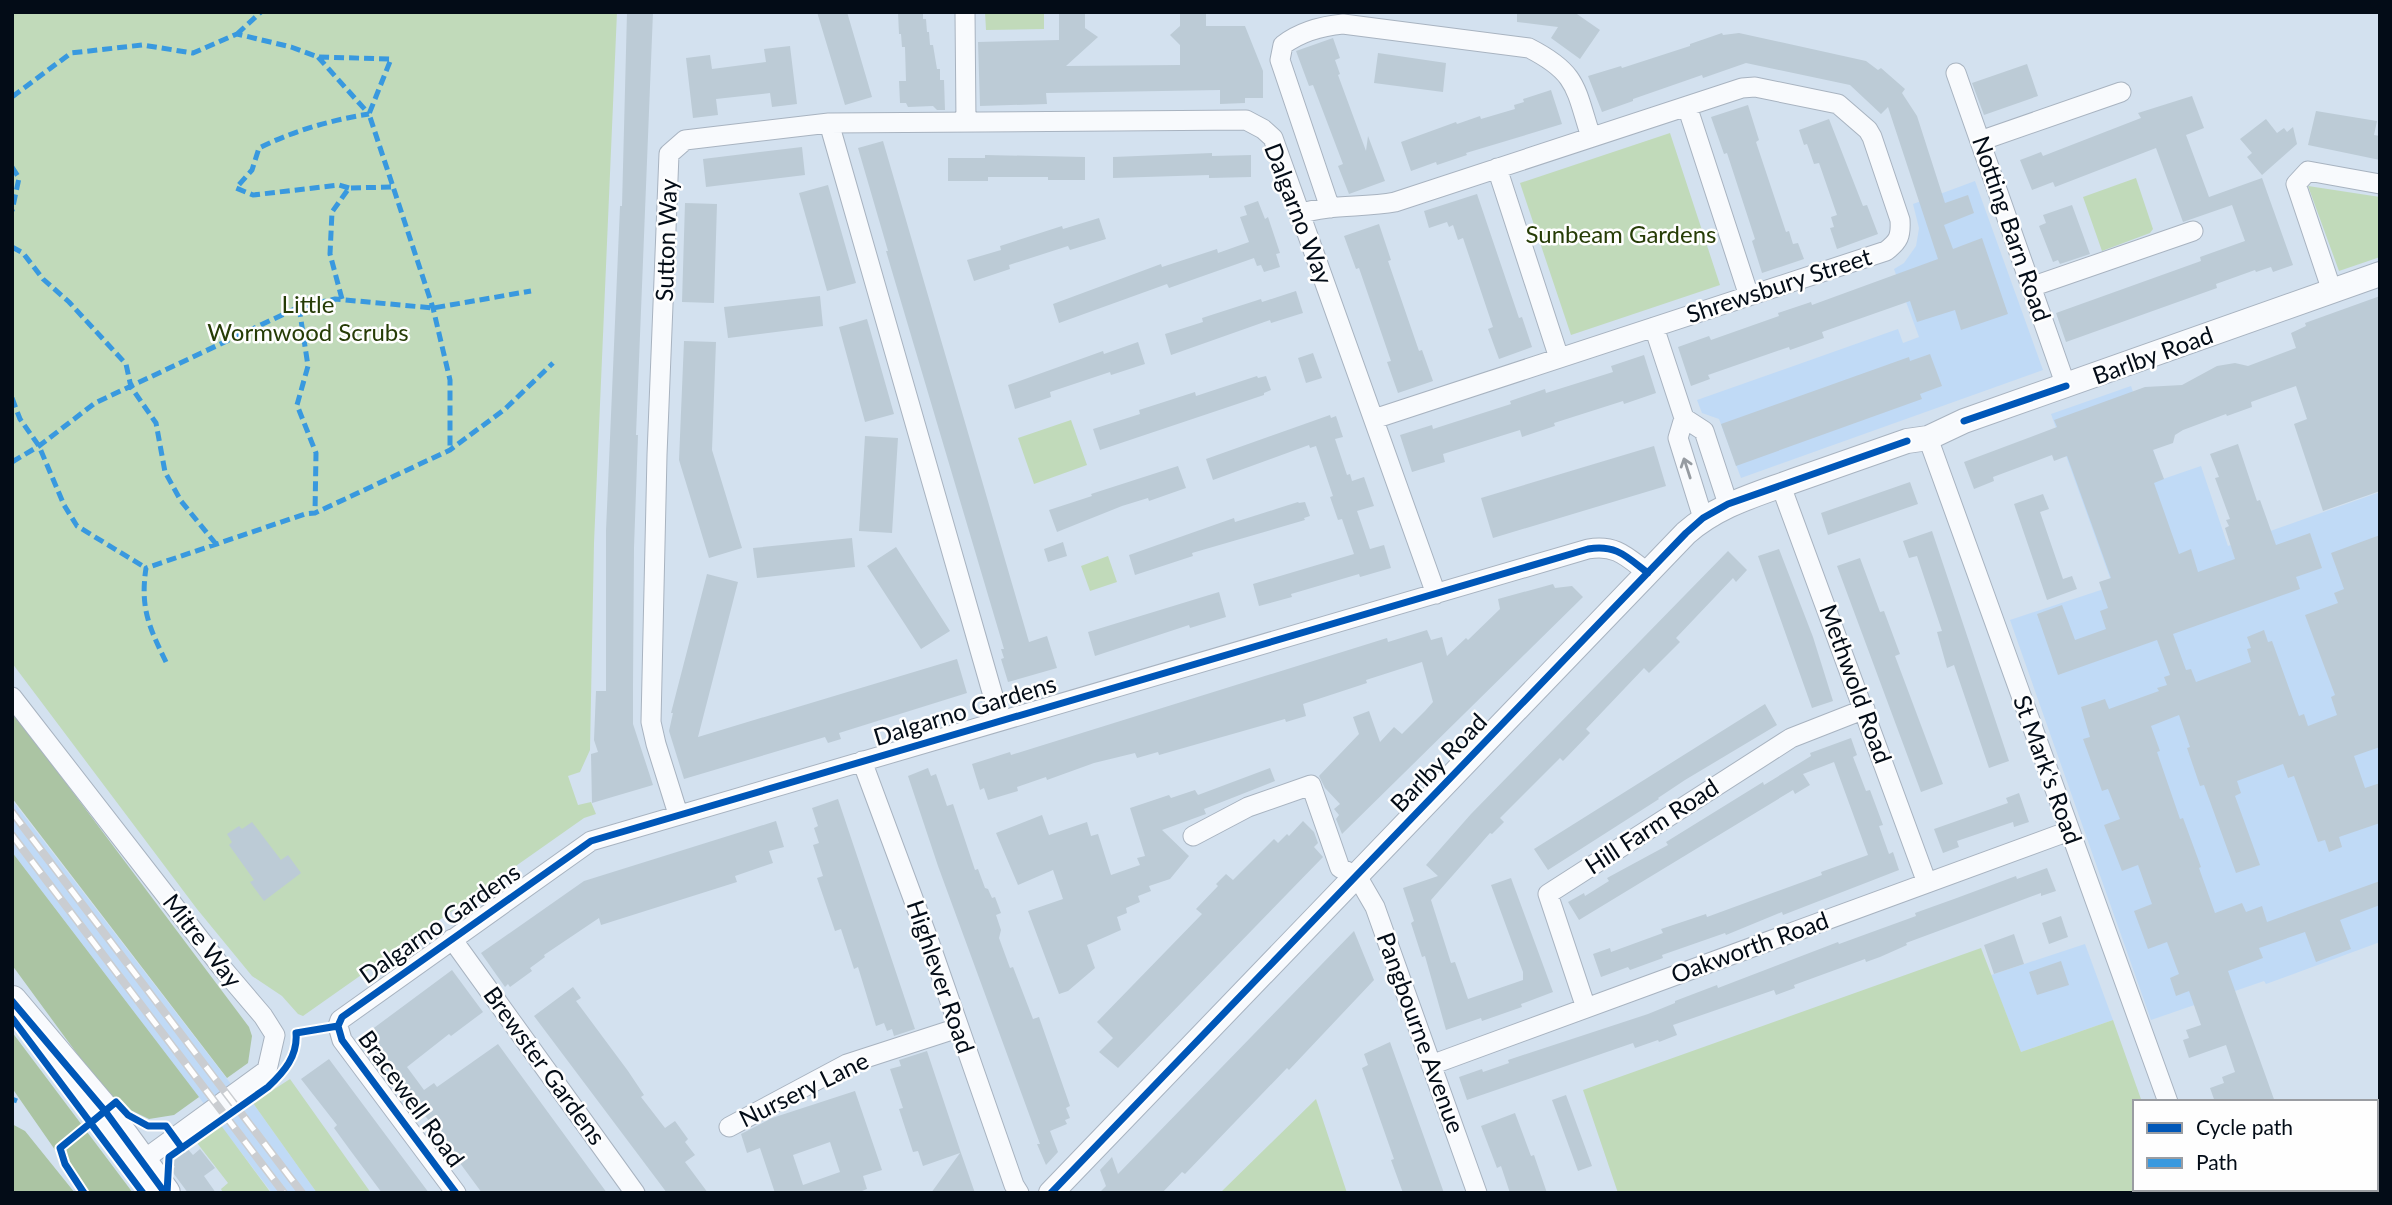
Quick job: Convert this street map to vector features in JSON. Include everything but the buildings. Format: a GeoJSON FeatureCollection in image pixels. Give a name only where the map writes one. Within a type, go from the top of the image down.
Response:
{"type":"FeatureCollection","features":[{"type":"Feature","properties":{"kind":"main road"},"geometry":{"type":"LineString","coordinates":[[12,1001],[100,1105],[165,1193]]}},
{"type":"Feature","properties":{"kind":"street"},"geometry":{"type":"LineString","coordinates":[[965,12],[966,122]]}},
{"type":"Feature","properties":{"kind":"street"},"geometry":{"type":"LineString","coordinates":[[1330,208],[1280,60],[1283,45],[1290,39],[1318,28],[1343,24],[1529,48],[1566,72],[1574,84],[1591,137]]}},
{"type":"Feature","properties":{"kind":"street","name":"Notting Barn Road"},"geometry":{"type":"LineString","coordinates":[[1956,73],[2066,386]]}},
{"type":"Feature","properties":{"kind":"street","name":"Shrewsbury Street"},"geometry":{"type":"LineString","coordinates":[[1299,214],[1321,207],[1373,206],[1395,202],[1742,88],[1755,87],[1838,104],[1868,130],[1872,137],[1892,196],[1901,234],[1897,243],[1886,251],[1374,419]]}},
{"type":"Feature","properties":{"kind":"street"},"geometry":{"type":"LineString","coordinates":[[1980,141],[2121,92]]}},
{"type":"Feature","properties":{"kind":"street"},"geometry":{"type":"LineString","coordinates":[[1687,106],[1749,296]]}},
{"type":"Feature","properties":{"kind":"street","name":"Dalgarno Way"},"geometry":{"type":"LineString","coordinates":[[828,123],[1247,120],[1263,129],[1273,138],[1436,594]]}},
{"type":"Feature","properties":{"kind":"street"},"geometry":{"type":"LineString","coordinates":[[828,123],[1000,720]]}},
{"type":"Feature","properties":{"kind":"street","name":"Sutton Way"},"geometry":{"type":"LineString","coordinates":[[678,814],[651,722],[657,455],[669,154],[685,140],[828,123]]}},
{"type":"Feature","properties":{"kind":"street"},"geometry":{"type":"LineString","coordinates":[[1497,168],[1559,358]]}},
{"type":"Feature","properties":{"kind":"street"},"geometry":{"type":"LineString","coordinates":[[2332,291],[2296,184],[2308,171],[2380,184]]}},
{"type":"Feature","properties":{"kind":"street"},"geometry":{"type":"LineString","coordinates":[[2031,287],[2193,231]]}},
{"type":"Feature","properties":{"kind":"street","name":"Barlby Road"},"geometry":{"type":"LineString","coordinates":[[1051,1193],[1703,518],[1728,504],[1907,441],[1928,438],[1964,421],[2380,274]]}},
{"type":"Feature","properties":{"kind":"street"},"geometry":{"type":"LineString","coordinates":[[1654,327],[1684,418],[1678,438],[1703,518]]}},
{"type":"Feature","properties":{"kind":"street"},"geometry":{"type":"LineString","coordinates":[[1684,418],[1704,431],[1728,504]]}},
{"type":"Feature","properties":{"kind":"street","name":"St Mark's Road"},"geometry":{"type":"LineString","coordinates":[[1928,438],[2167,1100]]}},
{"type":"Feature","properties":{"kind":"street","name":"Methwold Road"},"geometry":{"type":"LineString","coordinates":[[1781,486],[1927,883]]}},
{"type":"Feature","properties":{"kind":"street","name":"Dalgarno Gardens"},"geometry":{"type":"LineString","coordinates":[[338,1026],[342,1017],[591,841],[1601,547],[1612,548],[1648,573]]}},
{"type":"Feature","properties":{"kind":"street","name":"Mitre Way"},"geometry":{"type":"LineString","coordinates":[[12,697],[223,969],[263,1016],[275,1035],[267,1070],[142,1161]]}},
{"type":"Feature","properties":{"kind":"street","name":"Hill Farm Road"},"geometry":{"type":"LineString","coordinates":[[1586,1009],[1548,894],[1791,738],[1865,709]]}},
{"type":"Feature","properties":{"kind":"street","name":"Highlever Road"},"geometry":{"type":"LineString","coordinates":[[862,761],[1019,1193]]}},
{"type":"Feature","properties":{"kind":"street","name":"Pangbourne Avenue"},"geometry":{"type":"LineString","coordinates":[[1193,836],[1248,807],[1311,785],[1340,868],[1357,876],[1375,907],[1477,1193]]}},
{"type":"Feature","properties":{"kind":"street","name":"Oakworth Road"},"geometry":{"type":"LineString","coordinates":[[1431,1065],[2069,831]]}},
{"type":"Feature","properties":{"kind":"street","name":"Brewster Gardens"},"geometry":{"type":"LineString","coordinates":[[452,939],[635,1193]]}},
{"type":"Feature","properties":{"kind":"street","name":"Bracewell Road"},"geometry":{"type":"LineString","coordinates":[[338,1026],[342,1040],[456,1193]]}},
{"type":"Feature","properties":{"kind":"street","name":"Nursery Lane"},"geometry":{"type":"LineString","coordinates":[[729,1127],[847,1064],[958,1028]]}},
{"type":"Feature","properties":{"kind":"shaded area"},"geometry":{"type":"Polygon","coordinates":[[[1975,181],[2043,370],[1741,478],[1719,419],[1702,413],[1697,400],[1898,329],[1903,343],[1919,337],[1894,269],[1904,263],[1916,246],[1919,228],[1913,204],[1975,181]]]}},
{"type":"Feature","properties":{"kind":"shaded area"},"geometry":{"type":"Polygon","coordinates":[[[2131,386],[2163,479],[2201,466],[2228,546],[2380,492],[2380,942],[2266,984],[2264,981],[2151,1020],[2010,620],[2113,586],[2051,414],[2131,386]]]}},
{"type":"Feature","properties":{"kind":"shaded area"},"geometry":{"type":"Polygon","coordinates":[[[12,800],[248,1106],[253,1103],[317,1193],[272,1193],[12,852],[12,800]]]}},
{"type":"Feature","properties":{"kind":"shaded area"},"geometry":{"type":"Polygon","coordinates":[[[2085,944],[2113,1020],[2021,1052],[1991,975],[2085,944]]]}},
{"type":"Feature","properties":{"kind":"green space","name":"Little Wormwood Scrubs"},"geometry":{"type":"Polygon","coordinates":[[[12,12],[617,12],[594,543],[590,750],[580,772],[568,776],[578,805],[591,802],[596,814],[584,818],[303,1016],[282,996],[252,976],[197,909],[12,663],[12,12]]]}},
{"type":"Feature","properties":{"kind":"green space"},"geometry":{"type":"Polygon","coordinates":[[[985,12],[1044,12],[1044,29],[986,30],[985,12]]]}},
{"type":"Feature","properties":{"kind":"green space","name":"Sunbeam Gardens"},"geometry":{"type":"Polygon","coordinates":[[[1670,133],[1720,285],[1571,335],[1520,183],[1670,133]]]}},
{"type":"Feature","properties":{"kind":"green space"},"geometry":{"type":"Polygon","coordinates":[[[2136,178],[2153,229],[2150,233],[2102,251],[2083,197],[2136,178]]]}},
{"type":"Feature","properties":{"kind":"green space"},"geometry":{"type":"Polygon","coordinates":[[[2308,186],[2380,197],[2380,257],[2339,271],[2308,186]]]}},
{"type":"Feature","properties":{"kind":"green space"},"geometry":{"type":"Polygon","coordinates":[[[1071,420],[1087,465],[1034,484],[1018,438],[1071,420]]]}},
{"type":"Feature","properties":{"kind":"green space"},"geometry":{"type":"Polygon","coordinates":[[[1108,556],[1117,582],[1090,591],[1081,566],[1108,556]]]}},
{"type":"Feature","properties":{"kind":"green space"},"geometry":{"type":"Polygon","coordinates":[[[12,711],[249,1027],[252,1036],[248,1063],[227,1078],[12,798],[12,711]]]}},
{"type":"Feature","properties":{"kind":"green space"},"geometry":{"type":"Polygon","coordinates":[[[12,852],[199,1097],[174,1115],[149,1119],[122,1106],[100,1085],[12,965],[12,852]]]}},
{"type":"Feature","properties":{"kind":"green space"},"geometry":{"type":"Polygon","coordinates":[[[1981,948],[2021,1052],[2113,1020],[2141,1100],[2133,1100],[2133,1191],[2174,1193],[1618,1193],[1583,1090],[1981,948]]]}},
{"type":"Feature","properties":{"kind":"green space"},"geometry":{"type":"Polygon","coordinates":[[[12,1032],[133,1193],[85,1193],[12,1088],[12,1032]]]}},
{"type":"Feature","properties":{"kind":"green space"},"geometry":{"type":"Polygon","coordinates":[[[290,1079],[371,1193],[317,1193],[253,1103],[290,1079]]]}},
{"type":"Feature","properties":{"kind":"green space"},"geometry":{"type":"Polygon","coordinates":[[[1316,1099],[1347,1193],[1220,1193],[1316,1099]]]}},
{"type":"Feature","properties":{"kind":"green space"},"geometry":{"type":"Polygon","coordinates":[[[12,1124],[25,1131],[75,1193],[12,1193],[12,1124]]]}},
{"type":"Feature","properties":{"kind":"green space"},"geometry":{"type":"Polygon","coordinates":[[[220,1124],[271,1193],[223,1193],[221,1189],[228,1183],[194,1139],[220,1124]]]}},
{"type":"Feature","properties":{"kind":"railway"},"geometry":{"type":"LineString","coordinates":[[12,812],[302,1193]]}},
{"type":"Feature","properties":{"kind":"railway"},"geometry":{"type":"LineString","coordinates":[[12,835],[284,1193]]}},
{"type":"Feature","properties":{"kind":"marked path"},"geometry":{"type":"LineString","coordinates":[[237,34],[261,12]]}},
{"type":"Feature","properties":{"kind":"marked path"},"geometry":{"type":"LineString","coordinates":[[12,97],[71,53],[142,45],[193,53],[237,34],[291,47],[318,57],[391,59],[369,114],[433,308],[450,380],[450,450]]}},
{"type":"Feature","properties":{"kind":"marked path"},"geometry":{"type":"LineString","coordinates":[[318,57],[369,114]]}},
{"type":"Feature","properties":{"kind":"marked path"},"geometry":{"type":"LineString","coordinates":[[349,188],[339,185],[253,195],[236,188],[252,170],[259,148],[312,127],[369,114]]}},
{"type":"Feature","properties":{"kind":"marked path"},"geometry":{"type":"LineString","coordinates":[[12,167],[19,178],[12,211]]}},
{"type":"Feature","properties":{"kind":"marked path"},"geometry":{"type":"LineString","coordinates":[[342,299],[330,254],[332,212],[349,188],[393,187]]}},
{"type":"Feature","properties":{"kind":"marked path"},"geometry":{"type":"LineString","coordinates":[[12,247],[23,253],[43,279],[69,302],[126,364],[131,387],[156,423],[165,472],[181,501],[216,544]]}},
{"type":"Feature","properties":{"kind":"marked path"},"geometry":{"type":"LineString","coordinates":[[12,462],[39,446],[95,403],[299,307],[335,299],[433,308],[531,291]]}},
{"type":"Feature","properties":{"kind":"marked path"},"geometry":{"type":"LineString","coordinates":[[299,307],[308,366],[297,405],[316,453],[315,513]]}},
{"type":"Feature","properties":{"kind":"marked path"},"geometry":{"type":"LineString","coordinates":[[166,662],[147,617],[144,595],[146,568],[305,514],[315,513],[450,450],[505,409],[553,363]]}},
{"type":"Feature","properties":{"kind":"marked path"},"geometry":{"type":"LineString","coordinates":[[12,398],[20,419],[39,446],[64,505],[77,526],[146,568]]}},
{"type":"Feature","properties":{"kind":"marked path"},"geometry":{"type":"LineString","coordinates":[[12,1099],[17,1101]]}},
{"type":"Feature","properties":{"kind":"cycle path"},"geometry":{"type":"LineString","coordinates":[[1964,421],[2066,386]]}},
{"type":"Feature","properties":{"kind":"cycle path"},"geometry":{"type":"LineString","coordinates":[[1051,1193],[1703,518],[1728,504],[1907,441]]}},
{"type":"Feature","properties":{"kind":"cycle path"},"geometry":{"type":"LineString","coordinates":[[338,1026],[342,1017],[591,841],[1588,549],[1614,550],[1648,573]]}},
{"type":"Feature","properties":{"kind":"cycle path"},"geometry":{"type":"LineString","coordinates":[[12,1001],[105,1111],[165,1193]]}},
{"type":"Feature","properties":{"kind":"cycle path"},"geometry":{"type":"LineString","coordinates":[[12,1018],[143,1193]]}},
{"type":"Feature","properties":{"kind":"cycle path"},"geometry":{"type":"LineString","coordinates":[[338,1026],[342,1040],[456,1193]]}},
{"type":"Feature","properties":{"kind":"cycle path"},"geometry":{"type":"LineString","coordinates":[[167,1193],[169,1157],[268,1087],[292,1056],[296,1033],[338,1026]]}},
{"type":"Feature","properties":{"kind":"cycle path"},"geometry":{"type":"LineString","coordinates":[[84,1193],[65,1164],[60,1148],[116,1102],[128,1115],[148,1126],[166,1126],[182,1148]]}}]}
